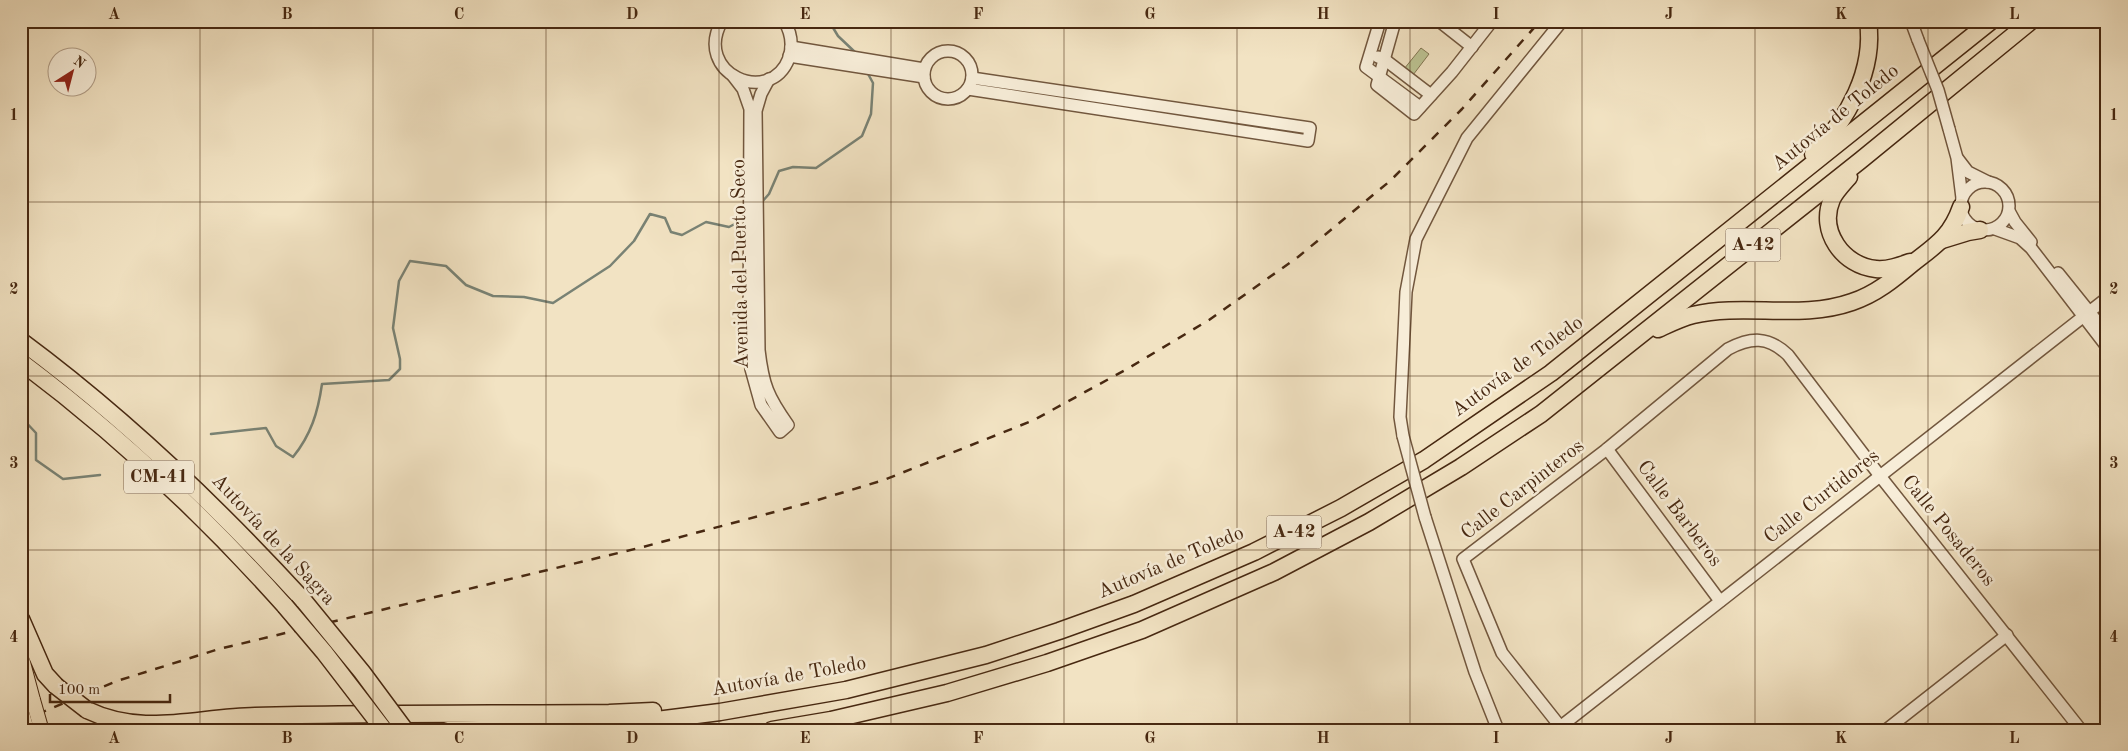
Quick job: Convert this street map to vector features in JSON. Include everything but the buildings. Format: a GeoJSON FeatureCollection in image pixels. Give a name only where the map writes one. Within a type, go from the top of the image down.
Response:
{"type":"FeatureCollection","features":[{"type":"Feature","properties":{"kind":"highway"},"geometry":{"type":"LineString","coordinates":[[1787,186],[1790,176],[1824,143],[1840,121],[1861,82],[1868,60],[1870,39],[1868,21]]}},
{"type":"Feature","properties":{"kind":"highway","name":"Autovía de Toledo"},"geometry":{"type":"LineString","coordinates":[[448,730],[625,724],[720,712],[846,690],[986,655],[1134,604],[1254,552],[1349,503],[1424,460],[1551,373],[1991,21]]}},
{"type":"Feature","properties":{"kind":"highway","name":"A-42"},"geometry":{"type":"LineString","coordinates":[[772,730],[831,720],[948,694],[1047,663],[1142,630],[1274,572],[1369,522],[1460,467],[1541,414],[1646,332],[1723,268],[1862,160],[2031,21]]}},
{"type":"Feature","properties":{"kind":"highway"},"geometry":{"type":"LineString","coordinates":[[1862,160],[1832,199],[1828,224],[1835,244],[1848,259],[1866,267],[1888,268],[1917,260]]}},
{"type":"Feature","properties":{"kind":"highway"},"geometry":{"type":"LineString","coordinates":[[1646,332],[1656,331],[1693,315],[1719,311],[1816,310],[1851,303],[1882,287],[1942,240],[1952,228],[1961,202]]}},
{"type":"Feature","properties":{"kind":"highway"},"geometry":{"type":"LineString","coordinates":[[1942,240],[1968,232],[1987,230]]}},
{"type":"Feature","properties":{"kind":"highway","name":"Autovía de la Sagra"},"geometry":{"type":"LineString","coordinates":[[21,341],[102,405],[190,482],[250,542],[304,602],[362,672],[405,730]]}},
{"type":"Feature","properties":{"kind":"highway","name":"Autovía de la Sagra"},"geometry":{"type":"LineString","coordinates":[[21,362],[87,414],[151,469],[208,524],[285,606],[335,666],[384,730]]}},
{"type":"Feature","properties":{"kind":"highway"},"geometry":{"type":"LineString","coordinates":[[21,619],[45,674],[56,686],[87,710],[119,722],[161,724],[253,716],[609,713],[699,709],[720,712]]}},
{"type":"Feature","properties":{"kind":"highway"},"geometry":{"type":"LineString","coordinates":[[183,730],[286,716]]}},
{"type":"Feature","properties":{"kind":"main road"},"geometry":{"type":"LineString","coordinates":[[21,655],[33,700],[36,729]]}},
{"type":"Feature","properties":{"kind":"main road"},"geometry":{"type":"LineString","coordinates":[[21,710],[36,729]]}},
{"type":"Feature","properties":{"kind":"street","name":"Avenida del Puerto Seco"},"geometry":{"type":"LineString","coordinates":[[722,21],[717,30],[714,43],[716,56],[723,68],[733,76],[743,89],[750,109],[749,348],[761,405],[780,432],[788,425],[770,400],[762,378],[759,350],[756,111],[761,94],[769,79],[779,72],[790,51]]}},
{"type":"Feature","properties":{"kind":"street"},"geometry":{"type":"LineString","coordinates":[[784,21],[788,27],[790,51],[924,73]]}},
{"type":"Feature","properties":{"kind":"street"},"geometry":{"type":"LineString","coordinates":[[1380,21],[1366,67],[1378,80],[1420,107],[1492,21]]}},
{"type":"Feature","properties":{"kind":"street"},"geometry":{"type":"LineString","coordinates":[[1378,80],[1396,21]]}},
{"type":"Feature","properties":{"kind":"street"},"geometry":{"type":"LineString","coordinates":[[1439,21],[1472,47]]}},
{"type":"Feature","properties":{"kind":"street"},"geometry":{"type":"LineString","coordinates":[[1498,730],[1475,672],[1425,517],[1403,436],[1400,417],[1406,292],[1416,239],[1467,138],[1562,21]]}},
{"type":"Feature","properties":{"kind":"street"},"geometry":{"type":"LineString","coordinates":[[1911,21],[1938,90],[1957,158],[1961,202],[1966,222],[1987,230],[2020,238],[2031,248],[2086,314],[2107,334]]}},
{"type":"Feature","properties":{"kind":"street"},"geometry":{"type":"LineString","coordinates":[[949,51],[957,52],[969,63],[970,83],[959,96],[943,99],[930,91],[924,73],[933,55],[949,51]]}},
{"type":"Feature","properties":{"kind":"street"},"geometry":{"type":"LineString","coordinates":[[1369,54],[1384,59],[1431,95]]}},
{"type":"Feature","properties":{"kind":"street"},"geometry":{"type":"LineString","coordinates":[[733,76],[751,82],[769,79]]}},
{"type":"Feature","properties":{"kind":"street"},"geometry":{"type":"LineString","coordinates":[[970,83],[1310,128],[1308,141],[970,83]]}},
{"type":"Feature","properties":{"kind":"street"},"geometry":{"type":"LineString","coordinates":[[1957,158],[1968,172],[2003,189],[2010,203],[2006,218],[1987,230]]}},
{"type":"Feature","properties":{"kind":"street"},"geometry":{"type":"LineString","coordinates":[[1961,202],[1972,186],[1988,182]]}},
{"type":"Feature","properties":{"kind":"street"},"geometry":{"type":"LineString","coordinates":[[2009,211],[2015,222],[2086,314],[2107,347]]}},
{"type":"Feature","properties":{"kind":"street","name":"Calle Curtidores"},"geometry":{"type":"LineString","coordinates":[[1561,728],[2107,298]]}},
{"type":"Feature","properties":{"kind":"street","name":"Calle Posaderos"},"geometry":{"type":"LineString","coordinates":[[1763,340],[1778,346],[1788,355],[1880,476],[2081,730]]}},
{"type":"Feature","properties":{"kind":"street","name":"Calle Carpinteros"},"geometry":{"type":"LineString","coordinates":[[1561,728],[1502,652],[1464,559],[1607,449],[1728,349],[1743,341],[1763,340]]}},
{"type":"Feature","properties":{"kind":"street","name":"Calle Barberos"},"geometry":{"type":"LineString","coordinates":[[1607,449],[1720,601]]}},
{"type":"Feature","properties":{"kind":"street"},"geometry":{"type":"LineString","coordinates":[[1886,730],[2007,635]]}},
{"type":"Feature","properties":{"kind":"green space"},"geometry":{"type":"Polygon","coordinates":[[[1421,48],[1429,54],[1413,75],[1404,69],[1421,48]]]}},
{"type":"Feature","properties":{"kind":"waterway"},"geometry":{"type":"LineString","coordinates":[[829,21],[838,36],[857,54]]}},
{"type":"Feature","properties":{"kind":"waterway"},"geometry":{"type":"LineString","coordinates":[[761,203],[769,194],[779,171],[793,167],[816,168],[862,136],[871,114],[873,83],[867,72]]}},
{"type":"Feature","properties":{"kind":"waterway"},"geometry":{"type":"LineString","coordinates":[[211,434],[266,428],[276,446],[293,457],[305,440],[313,423],[322,384],[389,380],[400,369],[400,359],[393,328],[399,281],[410,261],[446,266],[466,285],[493,296],[524,297],[553,303],[610,266],[634,241],[650,214],[665,218],[671,232],[682,235],[706,222],[729,227],[746,218]]}},
{"type":"Feature","properties":{"kind":"waterway"},"geometry":{"type":"LineString","coordinates":[[21,417],[36,433],[36,460],[63,479],[100,475]]}},
{"type":"Feature","properties":{"kind":"railway"},"geometry":{"type":"LineString","coordinates":[[21,721],[117,681],[219,649],[639,548],[808,503],[884,480],[1034,420],[1127,369],[1209,320],[1298,257],[1390,181],[1462,109],[1540,21]]}}]}
